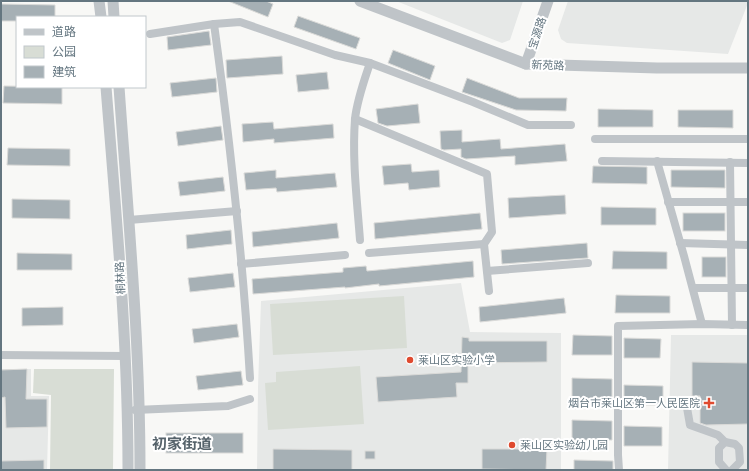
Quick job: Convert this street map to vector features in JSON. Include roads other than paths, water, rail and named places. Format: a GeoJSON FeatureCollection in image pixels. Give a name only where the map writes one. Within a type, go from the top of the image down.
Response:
{"type":"FeatureCollection","features":[{"type":"Feature","properties":{"kind":"street"},"geometry":{"type":"LineString","coordinates":[[99,1],[101,16]]}},
{"type":"Feature","properties":{"kind":"street"},"geometry":{"type":"LineString","coordinates":[[113,1],[114,16]]}},
{"type":"Feature","properties":{"kind":"street","name":"新苑路"},"geometry":{"type":"LineString","coordinates":[[360,1],[526,64],[657,68],[748,68]]}},
{"type":"Feature","properties":{"kind":"street","name":"宝源路"},"geometry":{"type":"LineString","coordinates":[[526,64],[548,1]]}},
{"type":"Feature","properties":{"kind":"street"},"geometry":{"type":"LineString","coordinates":[[150,34],[214,24],[240,22],[335,55],[370,63],[473,102],[528,125],[571,125]]}},
{"type":"Feature","properties":{"kind":"street"},"geometry":{"type":"LineString","coordinates":[[214,24],[237,211],[250,378]]}},
{"type":"Feature","properties":{"kind":"street"},"geometry":{"type":"LineString","coordinates":[[360,240],[355,175],[355,119],[360,93],[370,63]]}},
{"type":"Feature","properties":{"kind":"street","name":"桐林路"},"geometry":{"type":"LineString","coordinates":[[106,88],[118,232],[128,410],[128,470]]}},
{"type":"Feature","properties":{"kind":"street","name":"桐林路"},"geometry":{"type":"LineString","coordinates":[[119,88],[129,220],[140,410],[140,470]]}},
{"type":"Feature","properties":{"kind":"street"},"geometry":{"type":"LineString","coordinates":[[355,119],[487,174],[492,232],[484,244],[489,291]]}},
{"type":"Feature","properties":{"kind":"street"},"geometry":{"type":"LineString","coordinates":[[595,139],[748,139]]}},
{"type":"Feature","properties":{"kind":"street"},"geometry":{"type":"LineString","coordinates":[[602,161],[748,163]]}},
{"type":"Feature","properties":{"kind":"street"},"geometry":{"type":"LineString","coordinates":[[657,162],[702,324]]}},
{"type":"Feature","properties":{"kind":"street"},"geometry":{"type":"LineString","coordinates":[[730,162],[732,325]]}},
{"type":"Feature","properties":{"kind":"street"},"geometry":{"type":"LineString","coordinates":[[668,202],[748,202]]}},
{"type":"Feature","properties":{"kind":"street"},"geometry":{"type":"LineString","coordinates":[[129,220],[237,211]]}},
{"type":"Feature","properties":{"kind":"street"},"geometry":{"type":"LineString","coordinates":[[680,243],[748,244]]}},
{"type":"Feature","properties":{"kind":"street"},"geometry":{"type":"LineString","coordinates":[[369,253],[484,244]]}},
{"type":"Feature","properties":{"kind":"street"},"geometry":{"type":"LineString","coordinates":[[242,264],[345,255]]}},
{"type":"Feature","properties":{"kind":"street"},"geometry":{"type":"LineString","coordinates":[[487,271],[588,263]]}},
{"type":"Feature","properties":{"kind":"street"},"geometry":{"type":"LineString","coordinates":[[692,288],[748,288]]}},
{"type":"Feature","properties":{"kind":"street"},"geometry":{"type":"LineString","coordinates":[[620,470],[618,455],[618,326],[702,324],[748,325]]}},
{"type":"Feature","properties":{"kind":"street"},"geometry":{"type":"LineString","coordinates":[[1,355],[124,356]]}},
{"type":"Feature","properties":{"kind":"street"},"geometry":{"type":"LineString","coordinates":[[128,410],[228,406],[250,399]]}},
{"type":"Feature","properties":{"kind":"street"},"geometry":{"type":"LineString","coordinates":[[686,402],[690,425],[718,435],[725,442],[735,444],[739,448],[740,462],[732,470]]}},
{"type":"Feature","properties":{"kind":"street"},"geometry":{"type":"LineString","coordinates":[[725,442],[720,448],[719,462],[726,470]]}},
{"type":"Feature","properties":{"kind":"place","name":"莱山区实验小学"},"geometry":{"type":"Point","coordinates":[410,360]}},
{"type":"Feature","properties":{"kind":"place","name":"烟台市莱山区第一人民医院"},"geometry":{"type":"Point","coordinates":[709,403]}},
{"type":"Feature","properties":{"kind":"place","name":"莱山区实验幼儿园"},"geometry":{"type":"Point","coordinates":[512,445]}},
{"type":"Feature","properties":{"kind":"district","name":"初家街道"},"geometry":{"type":"Point","coordinates":[182,444]}}]}
